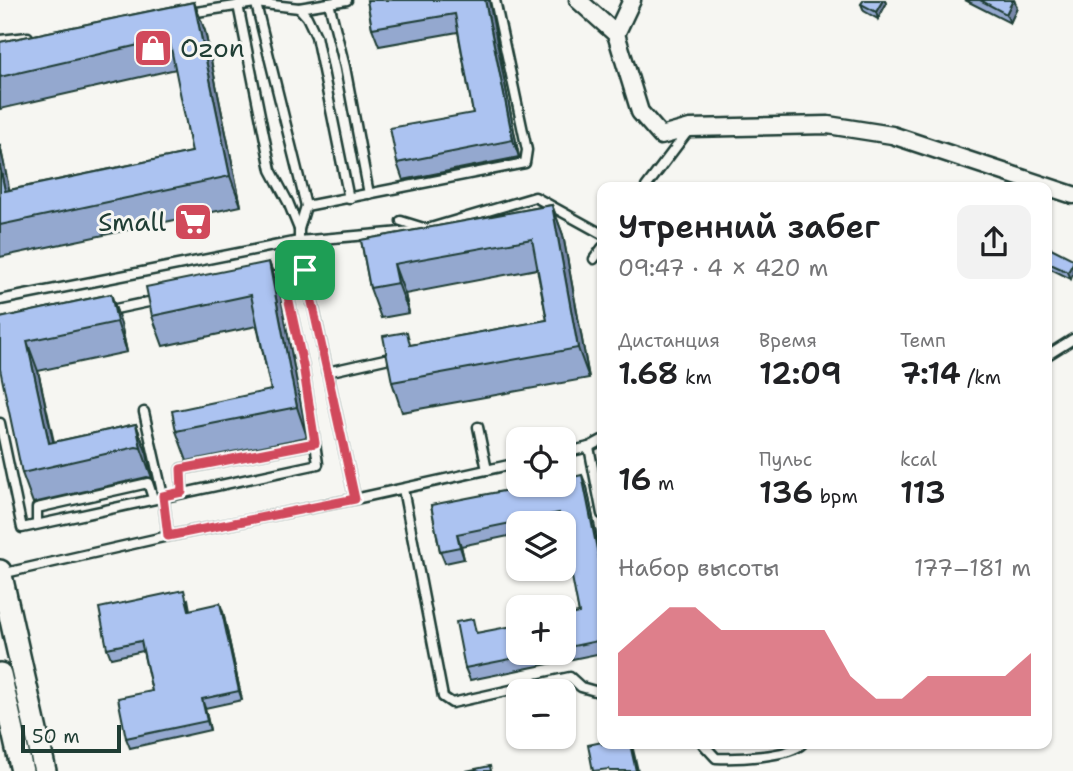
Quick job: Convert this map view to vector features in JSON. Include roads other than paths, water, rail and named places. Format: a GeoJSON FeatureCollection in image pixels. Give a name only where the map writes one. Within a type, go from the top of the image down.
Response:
{"type":"FeatureCollection","features":[{"type":"Feature","properties":{"kind":"street"},"geometry":{"type":"LineString","coordinates":[[578,0],[616,34],[640,112],[661,136],[690,128],[828,125],[892,135],[1034,182]]}},
{"type":"Feature","properties":{"kind":"street"},"geometry":{"type":"LineString","coordinates":[[616,34],[632,0]]}},
{"type":"Feature","properties":{"kind":"street"},"geometry":{"type":"LineString","coordinates":[[1052,188],[1073,195]]}},
{"type":"Feature","properties":{"kind":"street"},"geometry":{"type":"LineString","coordinates":[[0,572],[45,771]]}},
{"type":"Feature","properties":{"kind":"street"},"geometry":{"type":"LineString","coordinates":[[0,674],[22,771]]}},
{"type":"Feature","properties":{"kind":"lane"},"geometry":{"type":"LineString","coordinates":[[185,14],[255,1],[299,8],[347,0]]}},
{"type":"Feature","properties":{"kind":"lane"},"geometry":{"type":"LineString","coordinates":[[306,206],[525,163],[527,150],[495,0]]}},
{"type":"Feature","properties":{"kind":"lane"},"geometry":{"type":"LineString","coordinates":[[255,1],[306,206],[299,229],[299,242],[355,499]]}},
{"type":"Feature","properties":{"kind":"lane"},"geometry":{"type":"LineString","coordinates":[[329,4],[345,67],[369,194]]}},
{"type":"Feature","properties":{"kind":"lane"},"geometry":{"type":"LineString","coordinates":[[238,5],[271,170],[299,229]]}},
{"type":"Feature","properties":{"kind":"lane"},"geometry":{"type":"LineString","coordinates":[[299,8],[307,17],[316,36],[349,199]]}},
{"type":"Feature","properties":{"kind":"lane"},"geometry":{"type":"LineString","coordinates":[[0,40],[39,36]]}},
{"type":"Feature","properties":{"kind":"lane"},"geometry":{"type":"LineString","coordinates":[[650,182],[690,128]]}},
{"type":"Feature","properties":{"kind":"lane"},"geometry":{"type":"LineString","coordinates":[[0,300],[299,242],[427,229],[535,197],[597,231]]}},
{"type":"Feature","properties":{"kind":"lane"},"geometry":{"type":"LineString","coordinates":[[401,221],[427,229]]}},
{"type":"Feature","properties":{"kind":"lane"},"geometry":{"type":"LineString","coordinates":[[594,259],[597,255]]}},
{"type":"Feature","properties":{"kind":"lane"},"geometry":{"type":"LineString","coordinates":[[256,280],[305,270]]}},
{"type":"Feature","properties":{"kind":"lane"},"geometry":{"type":"LineString","coordinates":[[0,423],[22,528],[318,464],[303,365],[283,274]]}},
{"type":"Feature","properties":{"kind":"lane"},"geometry":{"type":"LineString","coordinates":[[94,313],[162,299]]}},
{"type":"Feature","properties":{"kind":"lane"},"geometry":{"type":"LineString","coordinates":[[1052,352],[1073,339]]}},
{"type":"Feature","properties":{"kind":"lane"},"geometry":{"type":"LineString","coordinates":[[327,372],[385,359]]}},
{"type":"Feature","properties":{"kind":"lane"},"geometry":{"type":"LineString","coordinates":[[144,412],[163,496],[168,536]]}},
{"type":"Feature","properties":{"kind":"lane"},"geometry":{"type":"LineString","coordinates":[[478,427],[486,470]]}},
{"type":"Feature","properties":{"kind":"lane"},"geometry":{"type":"LineString","coordinates":[[182,492],[181,469],[315,443]]}},
{"type":"Feature","properties":{"kind":"lane"},"geometry":{"type":"LineString","coordinates":[[576,450],[597,443]]}},
{"type":"Feature","properties":{"kind":"lane"},"geometry":{"type":"LineString","coordinates":[[589,447],[597,488]]}},
{"type":"Feature","properties":{"kind":"lane"},"geometry":{"type":"LineString","coordinates":[[0,572],[506,466]]}},
{"type":"Feature","properties":{"kind":"lane"},"geometry":{"type":"LineString","coordinates":[[37,523],[37,508],[136,485],[148,483],[153,498]]}},
{"type":"Feature","properties":{"kind":"lane"},"geometry":{"type":"LineString","coordinates":[[403,489],[443,696],[452,702],[469,700],[570,677],[581,687],[597,692]]}},
{"type":"Feature","properties":{"kind":"lane"},"geometry":{"type":"LineString","coordinates":[[708,749],[716,758],[732,759],[794,749]]}},
{"type":"Feature","properties":{"kind":"place","name":"Ozon"},"geometry":{"type":"Point","coordinates":[153,48]}},
{"type":"Feature","properties":{"kind":"place","name":"Small"},"geometry":{"type":"Point","coordinates":[193,222]}}]}
